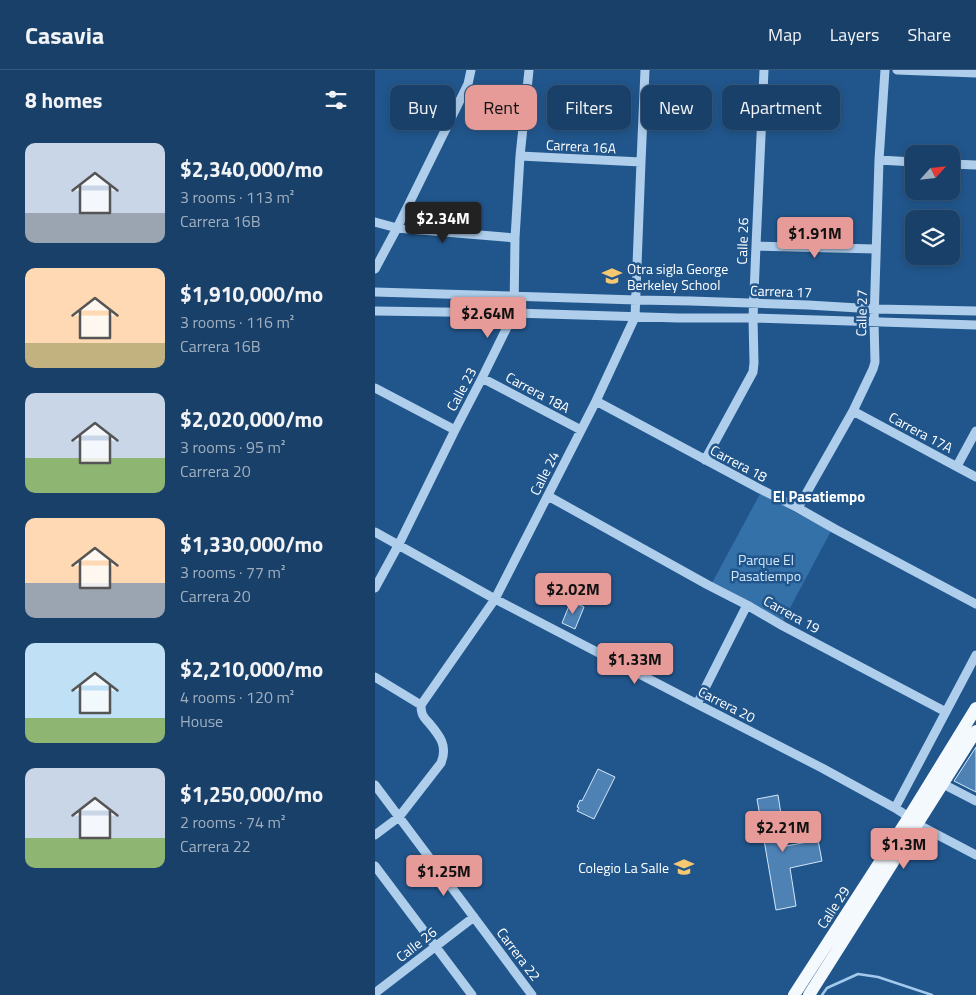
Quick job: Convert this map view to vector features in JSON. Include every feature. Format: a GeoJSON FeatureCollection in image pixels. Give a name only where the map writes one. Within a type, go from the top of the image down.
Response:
{"type":"FeatureCollection","features":[{"type":"Feature","properties":{"kind":"main road","name":"Calle 29"},"geometry":{"type":"LineString","coordinates":[[809,995],[913,820],[976,708]]}},
{"type":"Feature","properties":{"kind":"main road","name":"Calle 29"},"geometry":{"type":"LineString","coordinates":[[794,995],[913,820],[943,784],[976,731]]}},
{"type":"Feature","properties":{"kind":"street"},"geometry":{"type":"LineString","coordinates":[[375,269],[468,84],[471,70]]}},
{"type":"Feature","properties":{"kind":"street","name":"Calle 23"},"geometry":{"type":"LineString","coordinates":[[375,588],[483,378],[514,313],[515,238],[520,156],[529,70]]}},
{"type":"Feature","properties":{"kind":"street","name":"Calle 24"},"geometry":{"type":"LineString","coordinates":[[421,705],[495,599],[596,401],[635,316],[645,70]]}},
{"type":"Feature","properties":{"kind":"street","name":"Calle 26"},"geometry":{"type":"LineString","coordinates":[[705,460],[753,372],[753,318],[764,70]]}},
{"type":"Feature","properties":{"kind":"street","name":"Calle 27"},"geometry":{"type":"LineString","coordinates":[[798,508],[853,411],[875,362],[879,160],[885,70]]}},
{"type":"Feature","properties":{"kind":"street"},"geometry":{"type":"LineString","coordinates":[[897,70],[976,73]]}},
{"type":"Feature","properties":{"kind":"street","name":"Carrera 16A"},"geometry":{"type":"LineString","coordinates":[[520,156],[641,162]]}},
{"type":"Feature","properties":{"kind":"street"},"geometry":{"type":"LineString","coordinates":[[879,160],[905,161]]}},
{"type":"Feature","properties":{"kind":"street"},"geometry":{"type":"LineString","coordinates":[[960,165],[976,166]]}},
{"type":"Feature","properties":{"kind":"street"},"geometry":{"type":"LineString","coordinates":[[375,222],[397,228],[515,238]]}},
{"type":"Feature","properties":{"kind":"street"},"geometry":{"type":"LineString","coordinates":[[756,246],[876,249]]}},
{"type":"Feature","properties":{"kind":"street","name":"Carrera 17"},"geometry":{"type":"LineString","coordinates":[[375,292],[976,311]]}},
{"type":"Feature","properties":{"kind":"street","name":"Carrera 17"},"geometry":{"type":"LineString","coordinates":[[375,311],[753,318],[976,325]]}},
{"type":"Feature","properties":{"kind":"street","name":"Carrera 18A"},"geometry":{"type":"LineString","coordinates":[[483,378],[581,430]]}},
{"type":"Feature","properties":{"kind":"street"},"geometry":{"type":"LineString","coordinates":[[375,388],[455,430]]}},
{"type":"Feature","properties":{"kind":"street","name":"Carrera 18"},"geometry":{"type":"LineString","coordinates":[[596,401],[976,604]]}},
{"type":"Feature","properties":{"kind":"street","name":"Carrera 17A"},"geometry":{"type":"LineString","coordinates":[[853,411],[976,477]]}},
{"type":"Feature","properties":{"kind":"street"},"geometry":{"type":"LineString","coordinates":[[957,466],[976,431]]}},
{"type":"Feature","properties":{"kind":"street","name":"Carrera 19"},"geometry":{"type":"LineString","coordinates":[[547,496],[707,585],[946,712]]}},
{"type":"Feature","properties":{"kind":"street","name":"Carrera 20"},"geometry":{"type":"LineString","coordinates":[[375,532],[495,599],[823,768],[976,855]]}},
{"type":"Feature","properties":{"kind":"street"},"geometry":{"type":"LineString","coordinates":[[697,704],[747,605]]}},
{"type":"Feature","properties":{"kind":"street"},"geometry":{"type":"LineString","coordinates":[[895,808],[976,655]]}},
{"type":"Feature","properties":{"kind":"street"},"geometry":{"type":"LineString","coordinates":[[375,677],[421,705],[424,717],[441,740],[444,750],[441,763],[399,817],[375,836]]}},
{"type":"Feature","properties":{"kind":"street"},"geometry":{"type":"LineString","coordinates":[[943,784],[976,801]]}},
{"type":"Feature","properties":{"kind":"street","name":"Carrera 22"},"geometry":{"type":"LineString","coordinates":[[375,785],[533,995]]}},
{"type":"Feature","properties":{"kind":"street"},"geometry":{"type":"LineString","coordinates":[[375,866],[472,995]]}},
{"type":"Feature","properties":{"kind":"street","name":"Calle 26"},"geometry":{"type":"LineString","coordinates":[[375,993],[474,917]]}},
{"type":"Feature","properties":{"kind":"green space","name":"Parque El Pasatiempo"},"geometry":{"type":"Polygon","coordinates":[[[760,494],[831,531],[783,621],[712,583],[760,494]]]}},
{"type":"Feature","properties":{"kind":"building"},"geometry":{"type":"Polygon","coordinates":[[[571,601],[584,607],[575,629],[562,623],[571,601]]]}},
{"type":"Feature","properties":{"kind":"building"},"geometry":{"type":"Polygon","coordinates":[[[976,747],[976,792],[954,781],[976,747]]]}},
{"type":"Feature","properties":{"kind":"building"},"geometry":{"type":"Polygon","coordinates":[[[598,769],[615,777],[594,819],[577,811],[579,808],[577,807],[598,769]]]}},
{"type":"Feature","properties":{"kind":"building"},"geometry":{"type":"Polygon","coordinates":[[[778,795],[786,846],[818,840],[822,861],[790,868],[796,906],[776,910],[757,799],[778,795]]]}},
{"type":"Feature","properties":{"kind":"waterway"},"geometry":{"type":"LineString","coordinates":[[822,995],[827,988],[858,974],[878,977],[932,995]]}},
{"type":"Feature","properties":{"kind":"place","name":"Otra sigla George Berkeley School"},"geometry":{"type":"Point","coordinates":[612,276]}},
{"type":"Feature","properties":{"kind":"place","name":"Colegio La Salle"},"geometry":{"type":"Point","coordinates":[684,867]}},
{"type":"Feature","properties":{"kind":"district","name":"El Pasatiempo"},"geometry":{"type":"Point","coordinates":[819,496]}}]}
